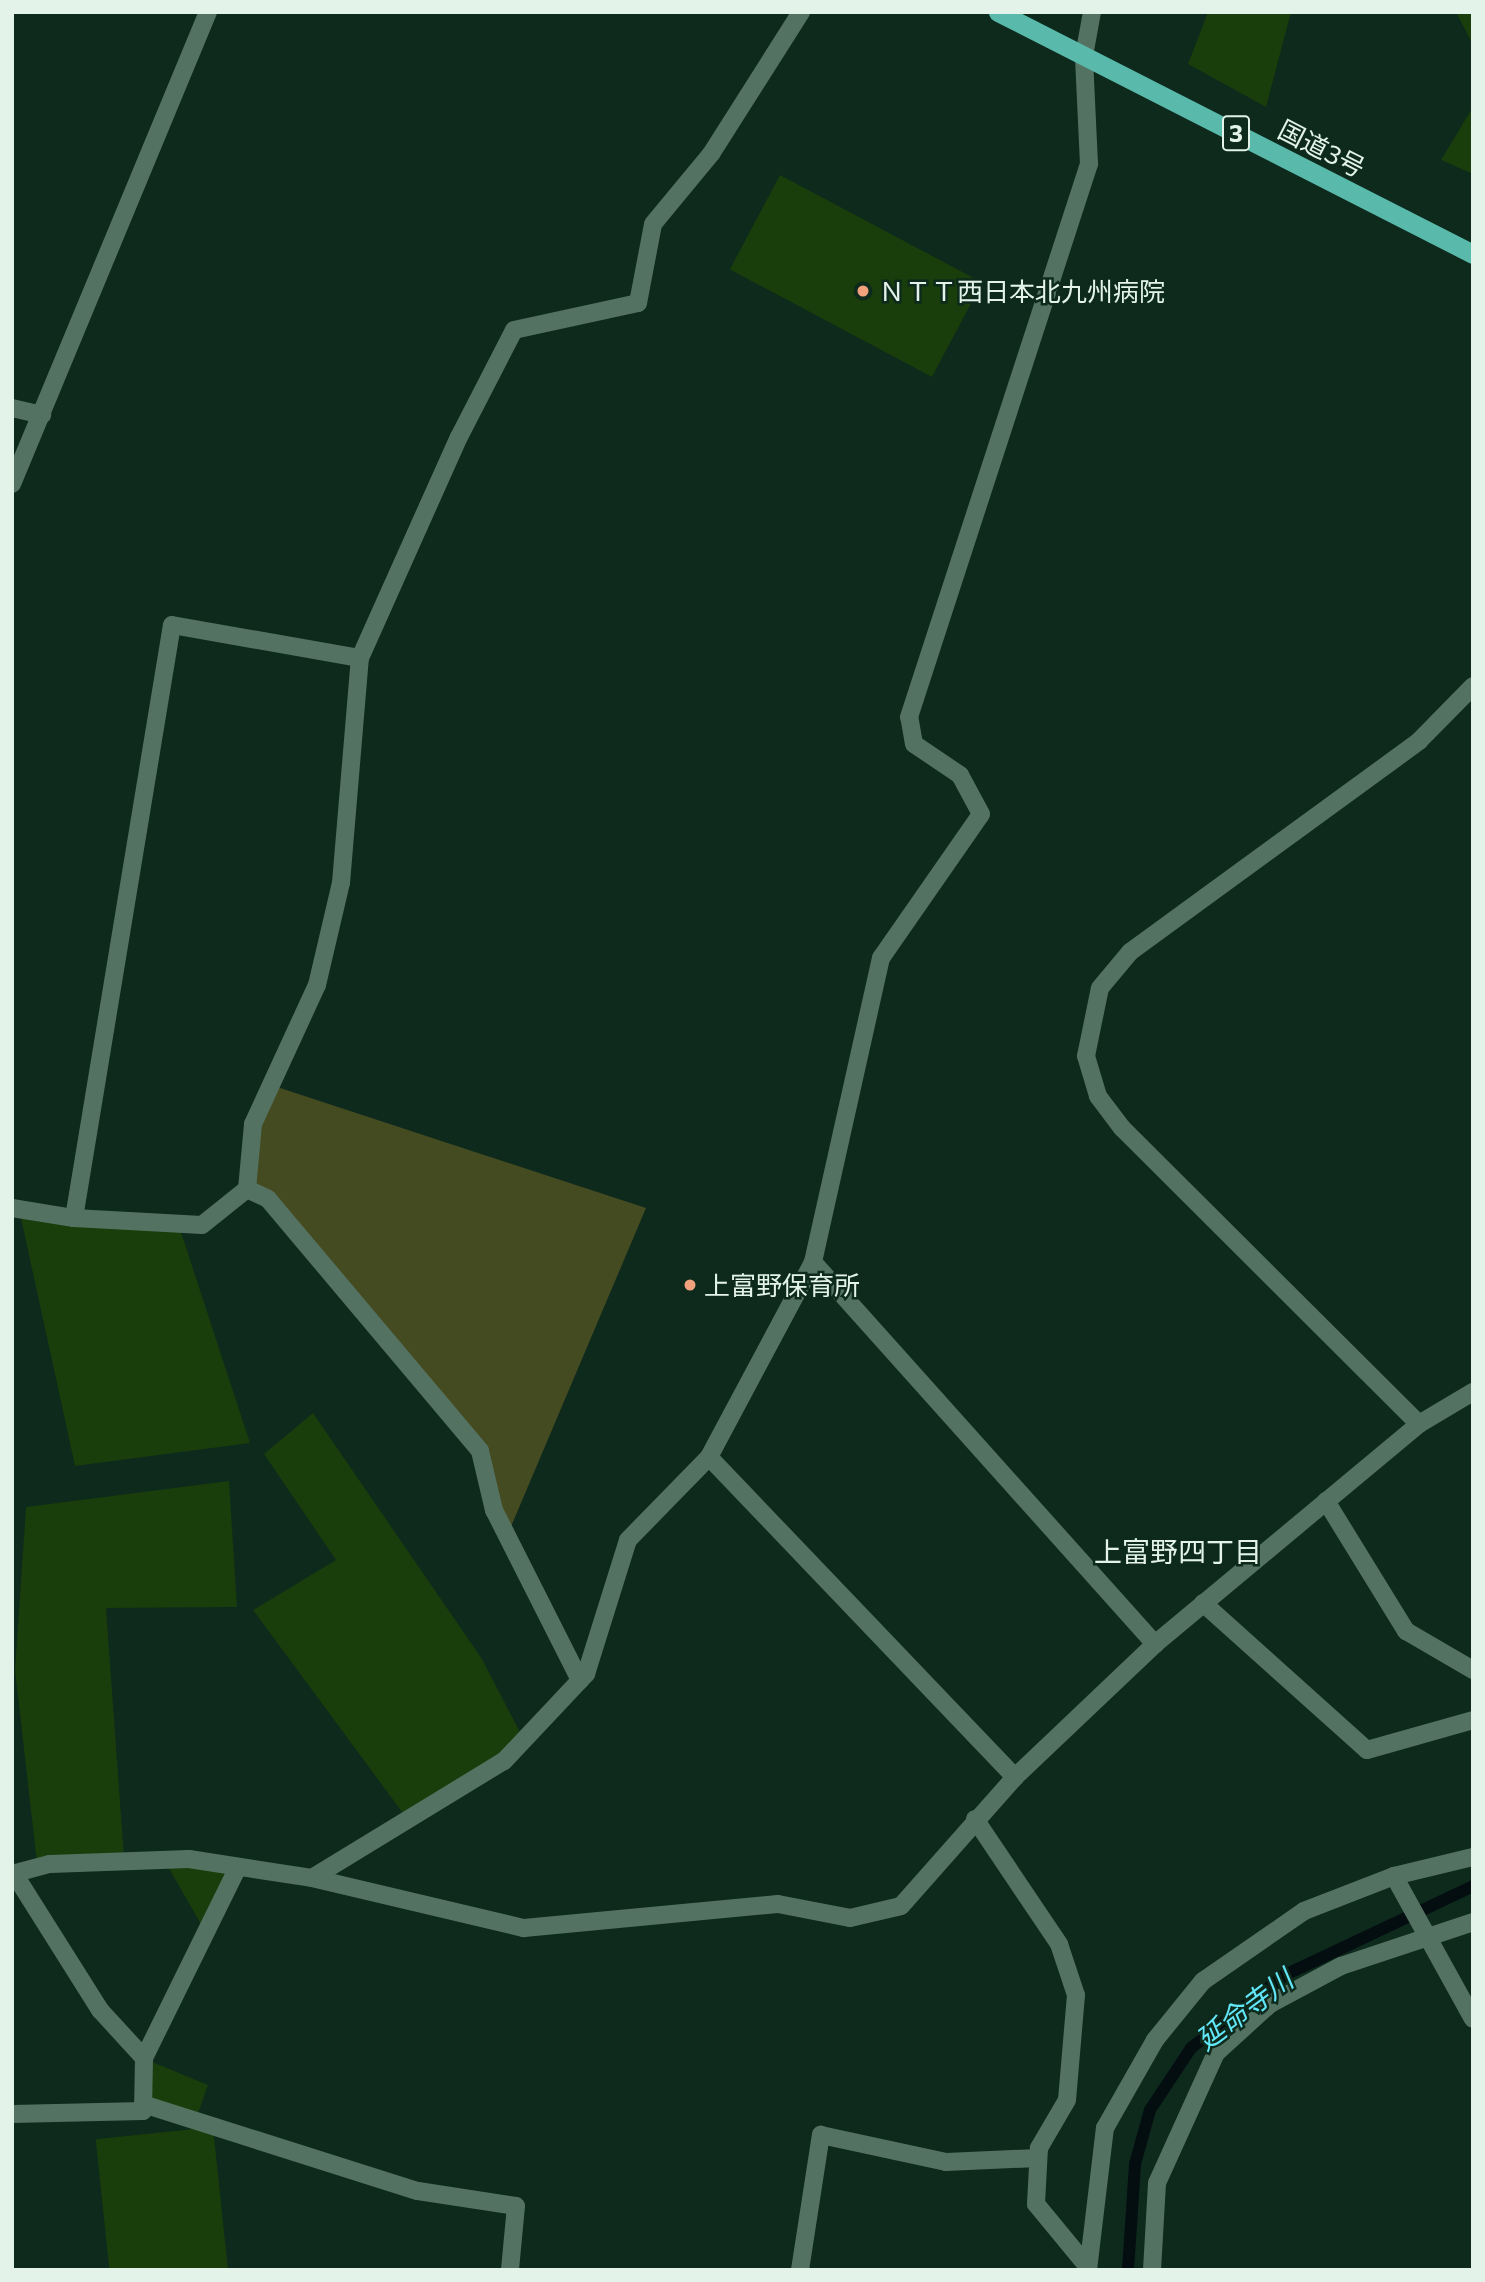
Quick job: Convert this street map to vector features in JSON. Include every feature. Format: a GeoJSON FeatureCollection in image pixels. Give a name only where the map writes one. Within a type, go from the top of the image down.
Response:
{"type":"FeatureCollection","features":[{"type":"Feature","properties":{"kind":"highway","name":"国道3号"},"geometry":{"type":"LineString","coordinates":[[998,12],[1473,254]]}},
{"type":"Feature","properties":{"kind":"street"},"geometry":{"type":"LineString","coordinates":[[12,484],[208,12]]}},
{"type":"Feature","properties":{"kind":"street"},"geometry":{"type":"LineString","coordinates":[[12,1208],[74,1218],[202,1225],[247,1189],[253,1124],[317,985],[341,883],[360,658],[514,330],[638,303],[653,224],[711,154],[801,12]]}},
{"type":"Feature","properties":{"kind":"street"},"geometry":{"type":"LineString","coordinates":[[312,1878],[504,1761],[580,1680],[628,1540],[709,1457],[813,1262],[881,958],[981,814],[960,775],[914,744],[909,718],[1089,164],[1084,56],[1092,12]]}},
{"type":"Feature","properties":{"kind":"street"},"geometry":{"type":"LineString","coordinates":[[12,408],[42,415]]}},
{"type":"Feature","properties":{"kind":"street"},"geometry":{"type":"LineString","coordinates":[[74,1218],[172,625],[360,658]]}},
{"type":"Feature","properties":{"kind":"street"},"geometry":{"type":"LineString","coordinates":[[1419,1424],[1122,1128],[1098,1096],[1086,1056],[1100,988],[1130,952],[1419,741],[1473,686]]}},
{"type":"Feature","properties":{"kind":"street"},"geometry":{"type":"LineString","coordinates":[[247,1189],[268,1199],[480,1451],[494,1510],[580,1680]]}},
{"type":"Feature","properties":{"kind":"street"},"geometry":{"type":"LineString","coordinates":[[813,1262],[1155,1644]]}},
{"type":"Feature","properties":{"kind":"street"},"geometry":{"type":"LineString","coordinates":[[144,2058],[100,2010],[14,1874],[63,1863],[189,1859],[312,1878],[524,1928],[778,1904],[850,1918],[901,1906],[975,1819],[1015,1777],[1155,1644],[1419,1424],[1473,1392]]}},
{"type":"Feature","properties":{"kind":"street"},"geometry":{"type":"LineString","coordinates":[[709,1457],[1015,1777]]}},
{"type":"Feature","properties":{"kind":"street"},"geometry":{"type":"LineString","coordinates":[[1325,1501],[1406,1632],[1473,1670]]}},
{"type":"Feature","properties":{"kind":"street"},"geometry":{"type":"LineString","coordinates":[[1203,1602],[1367,1751],[1473,1720]]}},
{"type":"Feature","properties":{"kind":"street"},"geometry":{"type":"LineString","coordinates":[[975,1819],[1059,1944],[1076,1995],[1067,2100],[1038,2158],[1036,2203],[1088,2268]]}},
{"type":"Feature","properties":{"kind":"street"},"geometry":{"type":"LineString","coordinates":[[1088,2268],[1105,2128],[1155,2040],[1203,1980],[1304,1911],[1394,1876],[1473,1857]]}},
{"type":"Feature","properties":{"kind":"street"},"geometry":{"type":"LineString","coordinates":[[12,2114],[144,2111],[144,2058],[239,1867]]}},
{"type":"Feature","properties":{"kind":"street"},"geometry":{"type":"LineString","coordinates":[[1394,1876],[1429,1935],[1473,2020]]}},
{"type":"Feature","properties":{"kind":"street"},"geometry":{"type":"LineString","coordinates":[[1152,2270],[1157,2183],[1216,2053],[1269,2004],[1341,1966],[1473,1922]]}},
{"type":"Feature","properties":{"kind":"street"},"geometry":{"type":"LineString","coordinates":[[143,2104],[418,2191],[516,2206],[510,2270]]}},
{"type":"Feature","properties":{"kind":"street"},"geometry":{"type":"LineString","coordinates":[[800,2270],[821,2135],[946,2162],[1038,2158]]}},
{"type":"Feature","properties":{"kind":"green space"},"geometry":{"type":"Polygon","coordinates":[[[271,1085],[646,1208],[507,1536],[480,1451],[248,1189],[271,1085]]]}},
{"type":"Feature","properties":{"kind":"building"},"geometry":{"type":"Polygon","coordinates":[[[1208,12],[1291,12],[1266,107],[1188,64],[1208,12]]]}},
{"type":"Feature","properties":{"kind":"building"},"geometry":{"type":"Polygon","coordinates":[[[1456,12],[1473,12],[1473,45],[1456,12]]]}},
{"type":"Feature","properties":{"kind":"building"},"geometry":{"type":"Polygon","coordinates":[[[1473,107],[1473,174],[1441,160],[1473,107]]]}},
{"type":"Feature","properties":{"kind":"building"},"geometry":{"type":"Polygon","coordinates":[[[780,175],[982,283],[932,377],[730,269],[780,175]]]}},
{"type":"Feature","properties":{"kind":"building"},"geometry":{"type":"Polygon","coordinates":[[[19,1209],[178,1223],[250,1443],[75,1466],[19,1209]]]}},
{"type":"Feature","properties":{"kind":"building"},"geometry":{"type":"Polygon","coordinates":[[[313,1413],[482,1659],[524,1740],[408,1820],[253,1610],[336,1560],[264,1454],[313,1413]]]}},
{"type":"Feature","properties":{"kind":"building"},"geometry":{"type":"Polygon","coordinates":[[[229,1481],[237,1607],[106,1608],[124,1857],[37,1863],[15,1670],[26,1507],[229,1481]]]}},
{"type":"Feature","properties":{"kind":"building"},"geometry":{"type":"Polygon","coordinates":[[[164,1860],[238,1867],[205,1931],[164,1860]]]}},
{"type":"Feature","properties":{"kind":"building"},"geometry":{"type":"Polygon","coordinates":[[[145,2059],[208,2085],[196,2119],[145,2104],[145,2059]]]}},
{"type":"Feature","properties":{"kind":"building"},"geometry":{"type":"Polygon","coordinates":[[[213,2127],[228,2270],[109,2270],[96,2139],[213,2127]]]}},
{"type":"Feature","properties":{"kind":"waterway","name":"延命寺川"},"geometry":{"type":"LineString","coordinates":[[1128,2270],[1135,2164],[1150,2110],[1191,2048],[1285,1975],[1473,1886]]}},
{"type":"Feature","properties":{"kind":"place","name":"ＮＴＴ西日本北九州病院"},"geometry":{"type":"Point","coordinates":[863,291]}},
{"type":"Feature","properties":{"kind":"place","name":"上富野保育所"},"geometry":{"type":"Point","coordinates":[690,1285]}},
{"type":"Feature","properties":{"kind":"district","name":"上富野四丁目"},"geometry":{"type":"Point","coordinates":[1178,1551]}}]}
